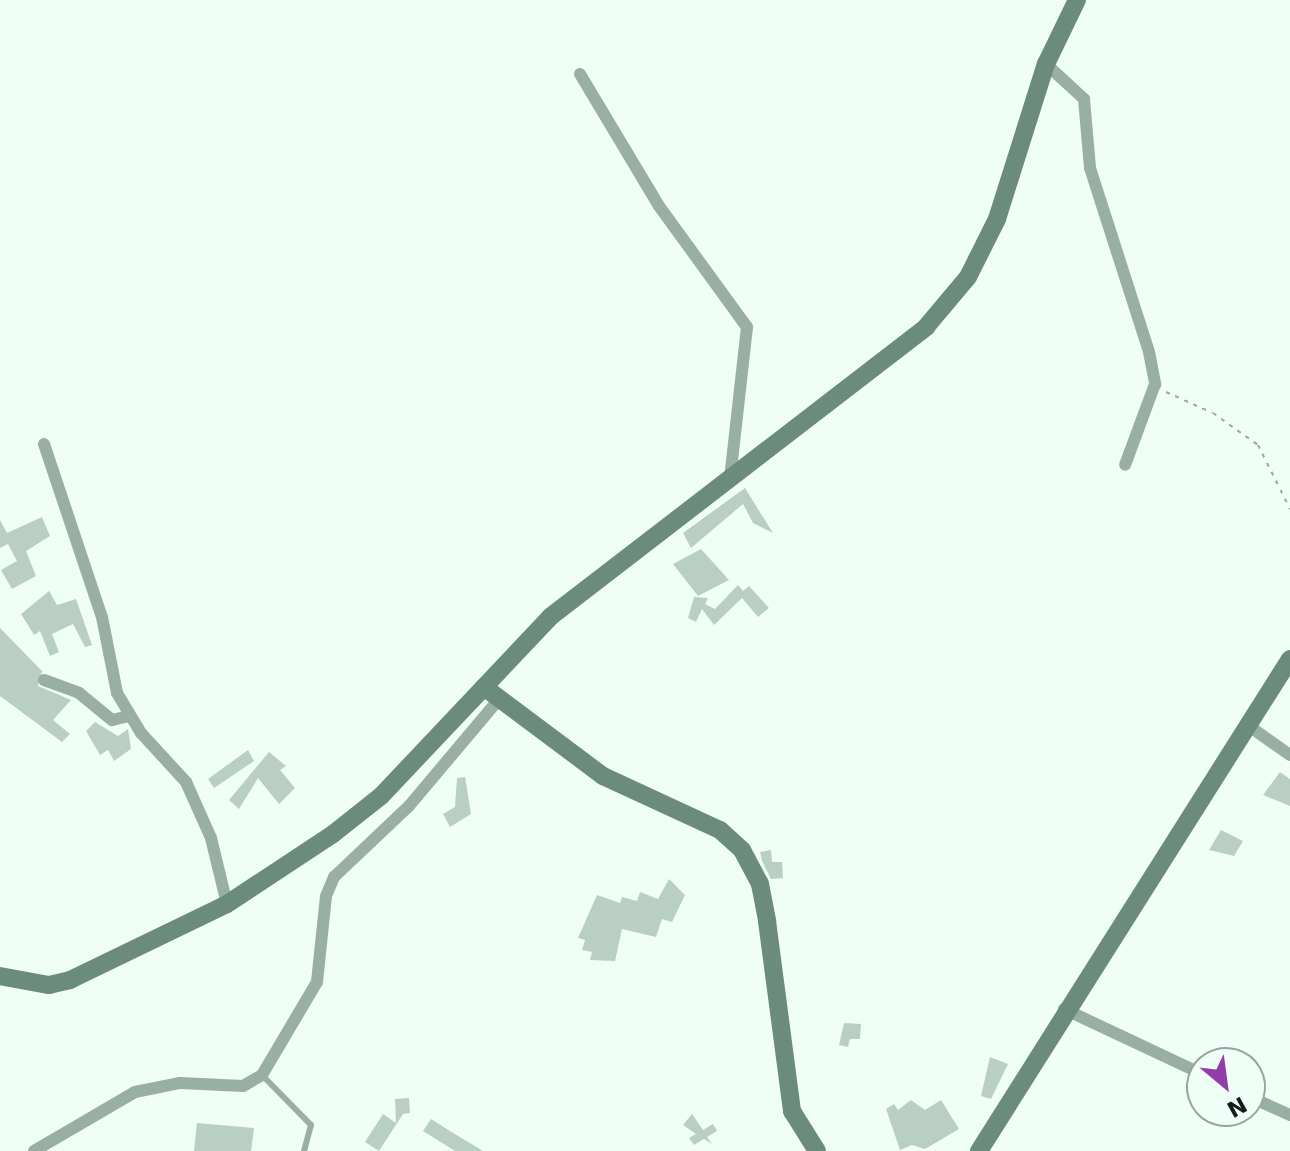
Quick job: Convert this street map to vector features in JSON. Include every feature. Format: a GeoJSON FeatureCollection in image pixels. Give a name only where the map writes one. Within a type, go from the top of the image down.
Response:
{"type":"FeatureCollection","features":[{"type":"Feature","properties":{"kind":"street"},"geometry":{"type":"LineString","coordinates":[[34,1151],[135,1092],[180,1083],[243,1086],[262,1075],[317,982],[326,896],[334,877],[409,806],[550,617],[730,483],[891,357],[968,277],[997,219],[1046,64],[1077,0]]}},
{"type":"Feature","properties":{"kind":"street"},"geometry":{"type":"LineString","coordinates":[[1046,64],[1084,99],[1090,168],[1118,241],[1155,384],[1125,465]]}},
{"type":"Feature","properties":{"kind":"street"},"geometry":{"type":"LineString","coordinates":[[580,74],[659,206],[747,327],[730,483]]}},
{"type":"Feature","properties":{"kind":"street"},"geometry":{"type":"LineString","coordinates":[[44,444],[102,617],[111,675],[130,716],[186,782],[211,838],[227,904]]}},
{"type":"Feature","properties":{"kind":"street"},"geometry":{"type":"LineString","coordinates":[[979,1151],[1064,1009],[1290,659]]}},
{"type":"Feature","properties":{"kind":"street"},"geometry":{"type":"LineString","coordinates":[[44,680],[79,693],[112,720],[130,716]]}},
{"type":"Feature","properties":{"kind":"street"},"geometry":{"type":"LineString","coordinates":[[0,976],[49,985],[70,980],[227,904],[381,796],[492,692]]}},
{"type":"Feature","properties":{"kind":"street"},"geometry":{"type":"LineString","coordinates":[[492,692],[603,776],[720,830],[742,850],[760,884],[792,1111],[817,1151]]}},
{"type":"Feature","properties":{"kind":"street"},"geometry":{"type":"LineString","coordinates":[[1249,726],[1290,755]]}},
{"type":"Feature","properties":{"kind":"street"},"geometry":{"type":"LineString","coordinates":[[1064,1009],[1186,1066]]}},
{"type":"Feature","properties":{"kind":"street"},"geometry":{"type":"LineString","coordinates":[[1266,1104],[1290,1115]]}},
{"type":"Feature","properties":{"kind":"lane"},"geometry":{"type":"LineString","coordinates":[[262,1075],[311,1125],[304,1151]]}},
{"type":"Feature","properties":{"kind":"path"},"geometry":{"type":"LineString","coordinates":[[1155,384],[1240,429],[1271,463],[1290,509]]}},
{"type":"Feature","properties":{"kind":"building"},"geometry":{"type":"Polygon","coordinates":[[[745,488],[773,533],[753,523],[743,504],[691,548],[683,533],[745,488]]]}},
{"type":"Feature","properties":{"kind":"building"},"geometry":{"type":"Polygon","coordinates":[[[42,517],[50,536],[26,551],[36,576],[12,589],[1,570],[17,561],[8,544],[0,548],[0,520],[7,533],[42,517]]]}},
{"type":"Feature","properties":{"kind":"building"},"geometry":{"type":"Polygon","coordinates":[[[701,549],[729,580],[698,596],[673,564],[701,549]]]}},
{"type":"Feature","properties":{"kind":"building"},"geometry":{"type":"Polygon","coordinates":[[[738,585],[743,591],[749,586],[769,608],[758,617],[742,598],[714,625],[702,609],[696,622],[688,618],[694,597],[708,598],[705,604],[715,609],[738,585]]]}},
{"type":"Feature","properties":{"kind":"building"},"geometry":{"type":"Polygon","coordinates":[[[49,591],[57,605],[76,599],[92,645],[85,647],[73,624],[52,634],[59,652],[50,656],[40,631],[34,635],[21,614],[49,591]]]}},
{"type":"Feature","properties":{"kind":"building"},"geometry":{"type":"Polygon","coordinates":[[[0,628],[42,671],[38,686],[71,700],[53,720],[70,734],[62,742],[0,696],[0,628]]]}},
{"type":"Feature","properties":{"kind":"building"},"geometry":{"type":"Polygon","coordinates":[[[95,722],[118,736],[128,729],[131,749],[114,761],[108,750],[100,755],[86,731],[95,722]]]}},
{"type":"Feature","properties":{"kind":"building"},"geometry":{"type":"Polygon","coordinates":[[[248,750],[254,761],[214,788],[208,779],[248,750]]]}},
{"type":"Feature","properties":{"kind":"building"},"geometry":{"type":"Polygon","coordinates":[[[269,752],[286,766],[280,770],[295,788],[279,804],[258,778],[239,809],[229,800],[269,752]]]}},
{"type":"Feature","properties":{"kind":"building"},"geometry":{"type":"Polygon","coordinates":[[[1280,772],[1290,779],[1290,806],[1263,795],[1280,772]]]}},
{"type":"Feature","properties":{"kind":"building"},"geometry":{"type":"Polygon","coordinates":[[[465,777],[471,814],[450,827],[443,814],[455,807],[457,778],[465,777]]]}},
{"type":"Feature","properties":{"kind":"building"},"geometry":{"type":"Polygon","coordinates":[[[1221,830],[1243,841],[1234,856],[1209,850],[1221,830]]]}},
{"type":"Feature","properties":{"kind":"building"},"geometry":{"type":"Polygon","coordinates":[[[771,850],[772,862],[782,862],[783,878],[771,879],[762,861],[760,852],[771,850]]]}},
{"type":"Feature","properties":{"kind":"building"},"geometry":{"type":"Polygon","coordinates":[[[669,879],[685,895],[672,922],[662,919],[656,937],[622,929],[615,961],[590,960],[592,952],[582,950],[585,940],[578,938],[597,895],[620,903],[622,897],[637,901],[640,892],[658,899],[669,879]]]}},
{"type":"Feature","properties":{"kind":"building"},"geometry":{"type":"Polygon","coordinates":[[[844,1023],[861,1024],[860,1039],[850,1039],[848,1047],[839,1045],[844,1023]]]}},
{"type":"Feature","properties":{"kind":"building"},"geometry":{"type":"Polygon","coordinates":[[[990,1057],[1008,1064],[991,1099],[981,1096],[990,1057]]]}},
{"type":"Feature","properties":{"kind":"building"},"geometry":{"type":"Polygon","coordinates":[[[409,1098],[410,1113],[403,1114],[379,1151],[365,1142],[383,1114],[396,1123],[395,1099],[409,1098]]]}},
{"type":"Feature","properties":{"kind":"building"},"geometry":{"type":"Polygon","coordinates":[[[911,1100],[925,1110],[941,1100],[959,1129],[925,1149],[912,1145],[900,1150],[886,1109],[894,1104],[898,1110],[911,1100]]]}},
{"type":"Feature","properties":{"kind":"building"},"geometry":{"type":"Polygon","coordinates":[[[692,1114],[703,1130],[713,1124],[717,1131],[707,1137],[712,1144],[704,1139],[694,1145],[689,1138],[696,1134],[683,1125],[692,1114]]]}},
{"type":"Feature","properties":{"kind":"building"},"geometry":{"type":"Polygon","coordinates":[[[431,1119],[483,1151],[455,1151],[423,1131],[431,1119]]]}},
{"type":"Feature","properties":{"kind":"building"},"geometry":{"type":"Polygon","coordinates":[[[197,1123],[254,1128],[251,1151],[194,1151],[197,1123]]]}}]}
